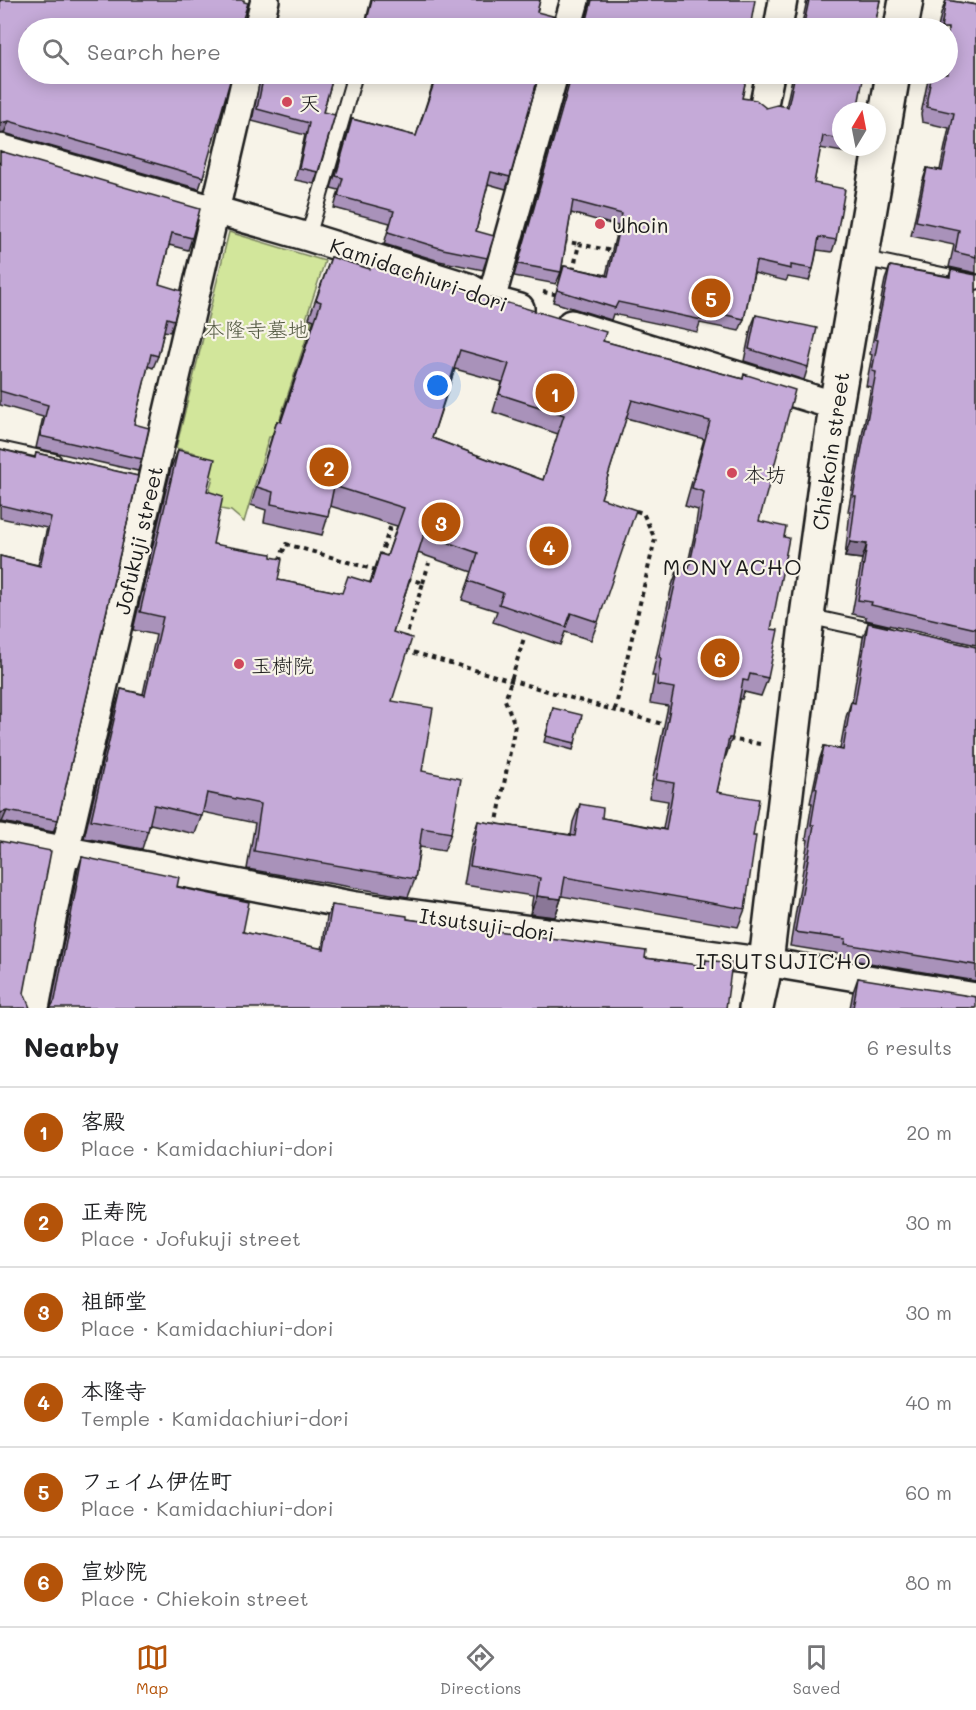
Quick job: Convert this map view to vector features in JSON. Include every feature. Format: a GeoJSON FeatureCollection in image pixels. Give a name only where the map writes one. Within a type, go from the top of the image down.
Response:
{"type":"FeatureCollection","features":[{"type":"Feature","properties":{"kind":"street"},"geometry":{"type":"LineString","coordinates":[[260,18],[265,0]]}},
{"type":"Feature","properties":{"kind":"street"},"geometry":{"type":"LineString","coordinates":[[570,18],[575,0]]}},
{"type":"Feature","properties":{"kind":"street"},"geometry":{"type":"LineString","coordinates":[[780,18],[783,0]]}},
{"type":"Feature","properties":{"kind":"street"},"geometry":{"type":"LineString","coordinates":[[903,18],[906,0]]}},
{"type":"Feature","properties":{"kind":"street"},"geometry":{"type":"LineString","coordinates":[[962,0],[976,3]]}},
{"type":"Feature","properties":{"kind":"street","name":"Jofukuji street"},"geometry":{"type":"LineString","coordinates":[[35,1008],[65,851],[145,482],[245,84]]}},
{"type":"Feature","properties":{"kind":"street"},"geometry":{"type":"LineString","coordinates":[[492,300],[551,84]]}},
{"type":"Feature","properties":{"kind":"street"},"geometry":{"type":"LineString","coordinates":[[764,104],[768,84]]}},
{"type":"Feature","properties":{"kind":"street","name":"Chiekoin street"},"geometry":{"type":"LineString","coordinates":[[756,1008],[766,962],[807,616],[836,406],[891,84]]}},
{"type":"Feature","properties":{"kind":"street","name":"Kamidachiuri-dori"},"geometry":{"type":"LineString","coordinates":[[0,148],[308,237],[468,287],[492,300],[836,406]]}},
{"type":"Feature","properties":{"kind":"street","name":"Itsutsuji-dori"},"geometry":{"type":"LineString","coordinates":[[0,838],[356,906],[766,962],[976,997]]}},
{"type":"Feature","properties":{"kind":"lane"},"geometry":{"type":"LineString","coordinates":[[308,237],[352,84]]}},
{"type":"Feature","properties":{"kind":"lane"},"geometry":{"type":"LineString","coordinates":[[860,258],[976,282]]}},
{"type":"Feature","properties":{"kind":"lane"},"geometry":{"type":"LineString","coordinates":[[0,449],[70,465]]}},
{"type":"Feature","properties":{"kind":"lane"},"geometry":{"type":"LineString","coordinates":[[807,616],[902,638]]}},
{"type":"Feature","properties":{"kind":"path"},"geometry":{"type":"LineString","coordinates":[[558,240],[612,251]]}},
{"type":"Feature","properties":{"kind":"path"},"geometry":{"type":"LineString","coordinates":[[572,279],[579,244]]}},
{"type":"Feature","properties":{"kind":"path"},"geometry":{"type":"LineString","coordinates":[[615,710],[656,539],[643,513],[622,507]]}},
{"type":"Feature","properties":{"kind":"path"},"geometry":{"type":"LineString","coordinates":[[375,570],[394,516]]}},
{"type":"Feature","properties":{"kind":"path"},"geometry":{"type":"LineString","coordinates":[[268,559],[280,561],[286,544],[385,572]]}},
{"type":"Feature","properties":{"kind":"path"},"geometry":{"type":"LineString","coordinates":[[429,562],[402,650],[675,728]]}},
{"type":"Feature","properties":{"kind":"path"},"geometry":{"type":"LineString","coordinates":[[404,578],[423,583]]}},
{"type":"Feature","properties":{"kind":"path"},"geometry":{"type":"LineString","coordinates":[[495,831],[514,725],[505,700],[524,638]]}},
{"type":"Feature","properties":{"kind":"path"},"geometry":{"type":"LineString","coordinates":[[729,739],[770,746]]}},
{"type":"Feature","properties":{"kind":"green space","name":"本隆寺墓地"},"geometry":{"type":"Polygon","coordinates":[[[229,232],[325,261],[306,319],[312,321],[274,437],[269,437],[244,522],[231,511],[205,506],[213,477],[190,469],[195,453],[176,448],[229,232]]]}},
{"type":"Feature","properties":{"kind":"building"},"geometry":{"type":"Polygon","coordinates":[[[0,0],[244,0],[248,3],[243,18],[18,18],[18,84],[229,84],[203,177],[9,121],[0,123],[0,0]]]}},
{"type":"Feature","properties":{"kind":"building"},"geometry":{"type":"Polygon","coordinates":[[[372,0],[540,0],[537,12],[556,18],[368,18],[372,0]]]}},
{"type":"Feature","properties":{"kind":"building"},"geometry":{"type":"Polygon","coordinates":[[[592,0],[755,0],[752,18],[588,18],[592,0]]]}},
{"type":"Feature","properties":{"kind":"building"},"geometry":{"type":"Polygon","coordinates":[[[809,0],[880,0],[876,18],[805,18],[809,0]]]}},
{"type":"Feature","properties":{"kind":"building"},"geometry":{"type":"Polygon","coordinates":[[[946,0],[976,5],[976,257],[955,252],[959,230],[916,221],[927,168],[942,171],[954,113],[927,107],[930,84],[958,84],[958,18],[943,18],[946,0]]]}},
{"type":"Feature","properties":{"kind":"building"},"geometry":{"type":"Polygon","coordinates":[[[262,84],[331,84],[323,112],[335,115],[318,172],[299,168],[309,123],[257,109],[262,84]]]}},
{"type":"Feature","properties":{"kind":"building"},"geometry":{"type":"Polygon","coordinates":[[[434,84],[536,84],[510,177],[491,172],[476,231],[494,236],[487,258],[443,249],[388,232],[394,211],[338,196],[343,178],[336,176],[352,119],[416,136],[434,84]]]}},
{"type":"Feature","properties":{"kind":"building"},"geometry":{"type":"Polygon","coordinates":[[[569,84],[745,84],[742,98],[756,100],[766,108],[777,105],[788,107],[793,84],[862,84],[859,102],[832,102],[832,138],[823,136],[814,183],[845,189],[836,240],[819,237],[813,269],[791,265],[791,269],[756,261],[744,319],[704,310],[702,320],[618,302],[615,308],[557,290],[564,266],[608,276],[622,214],[573,201],[561,272],[518,264],[569,84]]]}},
{"type":"Feature","properties":{"kind":"building"},"geometry":{"type":"Polygon","coordinates":[[[0,151],[200,209],[192,238],[172,233],[159,284],[182,291],[174,320],[167,318],[158,356],[151,354],[134,424],[149,428],[142,459],[40,436],[48,405],[0,391],[0,151]]]}},
{"type":"Feature","properties":{"kind":"building"},"geometry":{"type":"Polygon","coordinates":[[[331,257],[370,269],[372,263],[606,332],[603,341],[743,379],[744,374],[795,390],[759,521],[786,527],[784,537],[789,538],[771,629],[778,630],[768,678],[750,674],[748,681],[743,680],[732,738],[729,738],[717,792],[759,799],[745,909],[565,877],[561,899],[537,896],[540,878],[470,866],[478,821],[575,836],[580,804],[603,808],[602,818],[666,830],[674,783],[656,780],[674,688],[657,685],[661,658],[659,657],[679,566],[689,568],[704,492],[692,488],[710,421],[632,400],[601,498],[636,510],[598,622],[571,613],[566,627],[499,604],[503,593],[469,581],[478,553],[424,534],[393,632],[412,638],[392,701],[433,708],[422,771],[461,779],[451,833],[422,828],[415,879],[254,851],[261,804],[207,793],[202,816],[154,805],[148,831],[91,820],[121,689],[145,695],[163,617],[140,612],[178,450],[215,459],[207,491],[223,496],[213,544],[271,554],[271,557],[282,559],[278,580],[342,593],[348,576],[371,583],[380,554],[387,556],[404,508],[334,486],[328,516],[271,504],[273,492],[257,487],[277,421],[281,422],[321,302],[316,300],[331,257]],[[460,350],[432,438],[543,480],[564,415],[499,394],[509,364],[460,350]]]}},
{"type":"Feature","properties":{"kind":"building"},"geometry":{"type":"Polygon","coordinates":[[[890,266],[950,277],[951,270],[976,275],[976,629],[858,600],[867,544],[850,542],[856,496],[853,496],[876,372],[872,371],[878,340],[875,339],[890,266]]]}},
{"type":"Feature","properties":{"kind":"building"},"geometry":{"type":"Polygon","coordinates":[[[756,315],[817,328],[808,367],[749,349],[756,315]]]}},
{"type":"Feature","properties":{"kind":"building"},"geometry":{"type":"Polygon","coordinates":[[[0,449],[35,458],[36,453],[138,476],[58,820],[7,811],[0,813],[0,556],[40,566],[51,517],[0,505],[0,449]]]}},
{"type":"Feature","properties":{"kind":"building"},"geometry":{"type":"Polygon","coordinates":[[[868,623],[976,647],[976,965],[845,944],[846,939],[795,932],[814,825],[811,825],[817,789],[815,788],[824,746],[843,750],[851,702],[855,703],[868,623]]]}},
{"type":"Feature","properties":{"kind":"building"},"geometry":{"type":"Polygon","coordinates":[[[553,708],[582,715],[575,743],[546,736],[553,708]]]}},
{"type":"Feature","properties":{"kind":"building"},"geometry":{"type":"Polygon","coordinates":[[[0,841],[51,851],[24,993],[30,1008],[0,1008],[0,841]]]}},
{"type":"Feature","properties":{"kind":"building"},"geometry":{"type":"Polygon","coordinates":[[[82,857],[179,877],[177,887],[249,902],[243,932],[324,949],[332,905],[407,916],[407,919],[646,951],[645,958],[705,966],[706,960],[732,963],[726,1008],[49,1008],[55,1000],[82,857]]]}},
{"type":"Feature","properties":{"kind":"building"},"geometry":{"type":"Polygon","coordinates":[[[858,978],[976,997],[976,1008],[853,1008],[858,978]]]}},
{"type":"Feature","properties":{"kind":"place","name":"天"},"geometry":{"type":"Point","coordinates":[287,102]}},
{"type":"Feature","properties":{"kind":"place","name":"Uhoin"},"geometry":{"type":"Point","coordinates":[600,224]}},
{"type":"Feature","properties":{"kind":"place","name":"フェイム伊佐町"},"geometry":{"type":"Point","coordinates":[711,298]}},
{"type":"Feature","properties":{"kind":"place","name":"客殿"},"geometry":{"type":"Point","coordinates":[555,393]}},
{"type":"Feature","properties":{"kind":"place","name":"正寿院"},"geometry":{"type":"Point","coordinates":[329,467]}},
{"type":"Feature","properties":{"kind":"place","name":"本坊"},"geometry":{"type":"Point","coordinates":[732,473]}},
{"type":"Feature","properties":{"kind":"place","name":"祖師堂"},"geometry":{"type":"Point","coordinates":[441,522]}},
{"type":"Feature","properties":{"kind":"place","name":"本隆寺"},"geometry":{"type":"Point","coordinates":[549,546]}},
{"type":"Feature","properties":{"kind":"place","name":"宣妙院"},"geometry":{"type":"Point","coordinates":[720,658]}},
{"type":"Feature","properties":{"kind":"place","name":"玉樹院"},"geometry":{"type":"Point","coordinates":[239,664]}},
{"type":"Feature","properties":{"kind":"district","name":"MONYACHO"},"geometry":{"type":"Point","coordinates":[733,566]}},
{"type":"Feature","properties":{"kind":"district","name":"ITSUTSUJICHO"},"geometry":{"type":"Point","coordinates":[784,960]}}]}
